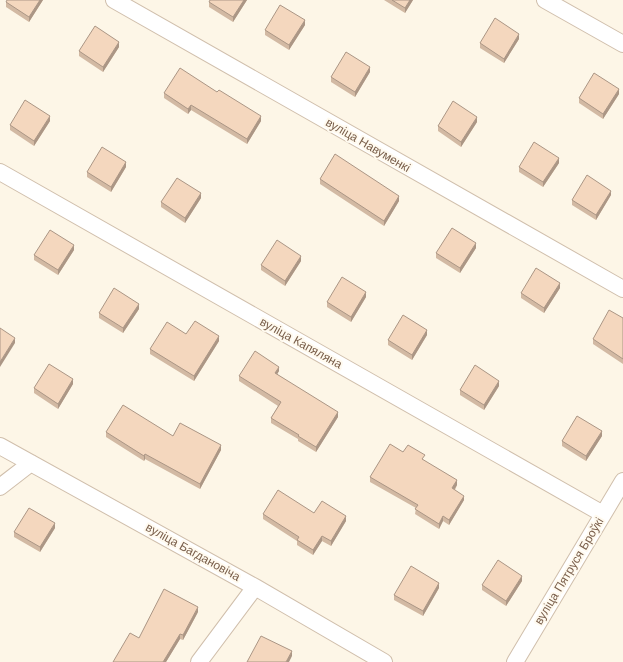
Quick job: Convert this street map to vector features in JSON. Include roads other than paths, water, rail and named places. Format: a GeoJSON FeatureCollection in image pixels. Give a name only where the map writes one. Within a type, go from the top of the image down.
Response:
{"type":"FeatureCollection","features":[{"type":"Feature","properties":{"kind":"street","name":"вуліца Навуменкі"},"geometry":{"type":"LineString","coordinates":[[114,0],[623,289]]}},
{"type":"Feature","properties":{"kind":"street"},"geometry":{"type":"LineString","coordinates":[[545,0],[623,44]]}},
{"type":"Feature","properties":{"kind":"street","name":"вуліца Капяляна"},"geometry":{"type":"LineString","coordinates":[[0,172],[603,514]]}},
{"type":"Feature","properties":{"kind":"street","name":"вуліца Багдановіча"},"geometry":{"type":"LineString","coordinates":[[0,446],[255,587],[384,662]]}},
{"type":"Feature","properties":{"kind":"street"},"geometry":{"type":"LineString","coordinates":[[0,487],[31,463]]}},
{"type":"Feature","properties":{"kind":"street","name":"вуліца Пятруся Броўкі"},"geometry":{"type":"LineString","coordinates":[[515,662],[623,480]]}},
{"type":"Feature","properties":{"kind":"street"},"geometry":{"type":"LineString","coordinates":[[198,662],[255,587]]}}]}
